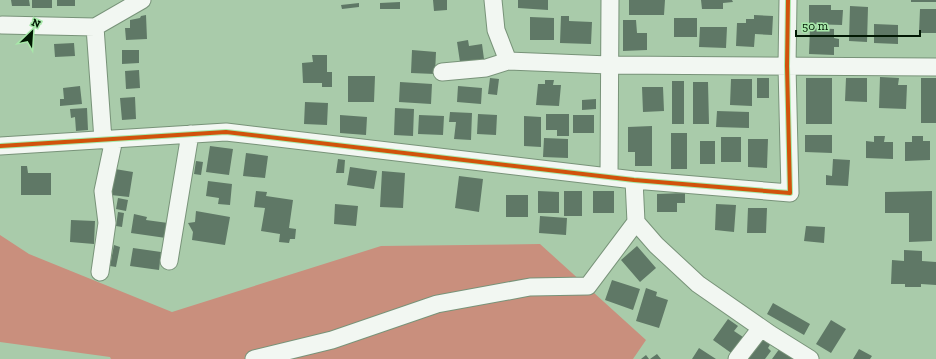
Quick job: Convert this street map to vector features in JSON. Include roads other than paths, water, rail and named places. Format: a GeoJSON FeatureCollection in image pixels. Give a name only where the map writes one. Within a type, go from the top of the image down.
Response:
{"type":"FeatureCollection","features":[{"type":"Feature","properties":{"kind":"street"},"geometry":{"type":"LineString","coordinates":[[2,25],[95,27],[142,0]]}},
{"type":"Feature","properties":{"kind":"street"},"geometry":{"type":"LineString","coordinates":[[493,0],[496,30],[508,61]]}},
{"type":"Feature","properties":{"kind":"street"},"geometry":{"type":"LineString","coordinates":[[609,177],[610,0]]}},
{"type":"Feature","properties":{"kind":"street"},"geometry":{"type":"LineString","coordinates":[[0,146],[226,132],[634,180],[790,193],[787,66],[788,0]]}},
{"type":"Feature","properties":{"kind":"street"},"geometry":{"type":"LineString","coordinates":[[95,27],[108,139],[103,191],[107,223],[100,272]]}},
{"type":"Feature","properties":{"kind":"street"},"geometry":{"type":"LineString","coordinates":[[442,72],[486,68],[508,61],[609,65],[936,67]]}},
{"type":"Feature","properties":{"kind":"street"},"geometry":{"type":"LineString","coordinates":[[169,261],[190,134]]}},
{"type":"Feature","properties":{"kind":"street"},"geometry":{"type":"LineString","coordinates":[[634,180],[636,222],[656,245],[698,284],[761,328],[810,359]]}},
{"type":"Feature","properties":{"kind":"street"},"geometry":{"type":"LineString","coordinates":[[254,359],[332,340],[437,304],[530,287],[588,286],[636,222]]}},
{"type":"Feature","properties":{"kind":"street"},"geometry":{"type":"LineString","coordinates":[[737,359],[761,328]]}}]}
